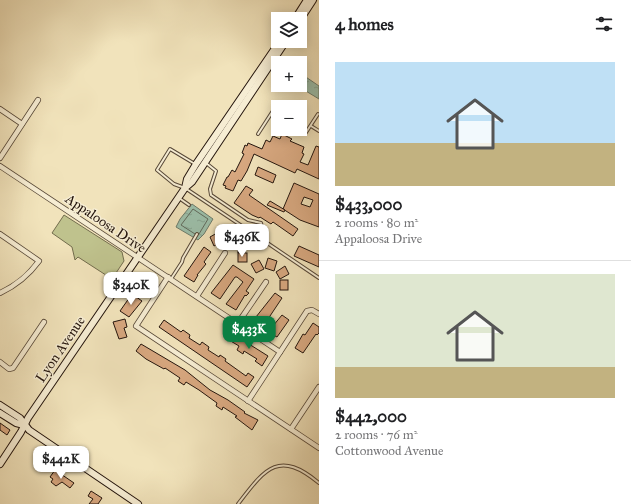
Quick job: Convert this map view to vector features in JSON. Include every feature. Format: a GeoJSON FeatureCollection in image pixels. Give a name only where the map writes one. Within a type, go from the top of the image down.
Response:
{"type":"FeatureCollection","features":[{"type":"Feature","properties":{"kind":"street"},"geometry":{"type":"LineString","coordinates":[[299,12],[307,0]]}},
{"type":"Feature","properties":{"kind":"street"},"geometry":{"type":"LineString","coordinates":[[305,12],[313,0]]}},
{"type":"Feature","properties":{"kind":"street","name":"Lyon Avenue"},"geometry":{"type":"LineString","coordinates":[[185,188],[187,179],[196,164],[275,48]]}},
{"type":"Feature","properties":{"kind":"street","name":"Lyon Avenue"},"geometry":{"type":"LineString","coordinates":[[0,464],[24,425],[178,198],[185,188],[192,182],[271,64]]}},
{"type":"Feature","properties":{"kind":"street"},"geometry":{"type":"LineString","coordinates":[[0,158],[38,100]]}},
{"type":"Feature","properties":{"kind":"street"},"geometry":{"type":"LineString","coordinates":[[0,109],[22,124]]}},
{"type":"Feature","properties":{"kind":"street","name":"Appaloosa Drive"},"geometry":{"type":"LineString","coordinates":[[0,166],[280,352]]}},
{"type":"Feature","properties":{"kind":"street"},"geometry":{"type":"LineString","coordinates":[[0,234],[39,261],[31,272],[18,284],[0,293]]}},
{"type":"Feature","properties":{"kind":"street"},"geometry":{"type":"LineString","coordinates":[[196,296],[225,253]]}},
{"type":"Feature","properties":{"kind":"street"},"geometry":{"type":"LineString","coordinates":[[170,278],[136,326],[319,448]]}},
{"type":"Feature","properties":{"kind":"street"},"geometry":{"type":"LineString","coordinates":[[238,324],[266,282]]}},
{"type":"Feature","properties":{"kind":"street"},"geometry":{"type":"LineString","coordinates":[[248,400],[305,314],[310,310],[319,314]]}},
{"type":"Feature","properties":{"kind":"street"},"geometry":{"type":"LineString","coordinates":[[0,362],[9,369],[13,368],[44,322]]}},
{"type":"Feature","properties":{"kind":"street"},"geometry":{"type":"LineString","coordinates":[[291,429],[319,387]]}},
{"type":"Feature","properties":{"kind":"street"},"geometry":{"type":"LineString","coordinates":[[0,405],[20,418],[24,425]]}},
{"type":"Feature","properties":{"kind":"street"},"geometry":{"type":"LineString","coordinates":[[0,413],[16,423],[24,425],[138,504]]}},
{"type":"Feature","properties":{"kind":"lane"},"geometry":{"type":"LineString","coordinates":[[258,134],[271,114]]}},
{"type":"Feature","properties":{"kind":"lane"},"geometry":{"type":"LineString","coordinates":[[307,131],[318,114]]}},
{"type":"Feature","properties":{"kind":"lane"},"geometry":{"type":"LineString","coordinates":[[311,126],[319,131]]}},
{"type":"Feature","properties":{"kind":"lane"},"geometry":{"type":"LineString","coordinates":[[196,164],[180,153],[170,149],[158,166],[157,170],[174,184],[185,188],[319,278]]}},
{"type":"Feature","properties":{"kind":"lane"},"geometry":{"type":"LineString","coordinates":[[205,162],[216,171],[210,190],[211,195],[248,220],[261,223],[261,230],[257,236]]}},
{"type":"Feature","properties":{"kind":"lane"},"geometry":{"type":"LineString","coordinates":[[178,198],[189,205]]}},
{"type":"Feature","properties":{"kind":"lane"},"geometry":{"type":"LineString","coordinates":[[170,278],[182,262],[197,234]]}},
{"type":"Feature","properties":{"kind":"lane"},"geometry":{"type":"LineString","coordinates":[[238,504],[261,476],[269,469],[281,465],[291,466],[302,470],[319,483]]}},
{"type":"Feature","properties":{"kind":"shaded area"},"geometry":{"type":"Polygon","coordinates":[[[64,215],[122,252],[124,261],[112,279],[78,257],[75,260],[72,247],[52,233],[64,215]]]}},
{"type":"Feature","properties":{"kind":"water"},"geometry":{"type":"Polygon","coordinates":[[[307,78],[319,86],[319,99],[307,92],[307,78]]]}},
{"type":"Feature","properties":{"kind":"water"},"geometry":{"type":"Polygon","coordinates":[[[192,204],[213,219],[204,234],[198,240],[176,227],[180,219],[192,204]]]}},
{"type":"Feature","properties":{"kind":"building"},"geometry":{"type":"Polygon","coordinates":[[[273,136],[280,139],[281,136],[286,136],[292,139],[290,141],[304,147],[302,153],[304,154],[300,162],[308,165],[316,146],[319,147],[319,179],[297,169],[295,173],[254,154],[247,171],[241,181],[238,180],[233,191],[225,188],[226,186],[223,185],[232,170],[235,172],[244,154],[242,153],[245,145],[247,146],[248,143],[262,149],[266,140],[270,142],[273,136]]]}},
{"type":"Feature","properties":{"kind":"building"},"geometry":{"type":"Polygon","coordinates":[[[258,167],[276,175],[273,183],[255,175],[258,167]]]}},
{"type":"Feature","properties":{"kind":"building"},"geometry":{"type":"Polygon","coordinates":[[[294,183],[319,194],[319,227],[300,220],[283,209],[294,183]],[[304,197],[301,204],[310,207],[313,200],[304,197]]]}},
{"type":"Feature","properties":{"kind":"building"},"geometry":{"type":"Polygon","coordinates":[[[246,186],[253,190],[249,195],[298,229],[293,236],[273,222],[271,224],[260,217],[259,218],[252,215],[234,203],[246,186]]]}},
{"type":"Feature","properties":{"kind":"building"},"geometry":{"type":"Polygon","coordinates":[[[270,201],[285,210],[284,212],[267,205],[270,201]]]}},
{"type":"Feature","properties":{"kind":"building"},"geometry":{"type":"Polygon","coordinates":[[[226,230],[234,232],[230,242],[222,240],[226,230]]]}},
{"type":"Feature","properties":{"kind":"building"},"geometry":{"type":"Polygon","coordinates":[[[217,233],[221,242],[214,246],[210,237],[217,233]]]}},
{"type":"Feature","properties":{"kind":"building"},"geometry":{"type":"Polygon","coordinates":[[[239,237],[246,244],[238,253],[238,248],[233,243],[239,237]]]}},
{"type":"Feature","properties":{"kind":"building"},"geometry":{"type":"Polygon","coordinates":[[[299,246],[319,255],[319,267],[294,256],[299,246]]]}},
{"type":"Feature","properties":{"kind":"building"},"geometry":{"type":"Polygon","coordinates":[[[204,247],[211,252],[204,262],[206,264],[197,275],[194,282],[184,276],[204,247]]]}},
{"type":"Feature","properties":{"kind":"building"},"geometry":{"type":"Polygon","coordinates":[[[238,253],[247,253],[247,262],[238,262],[238,253]]]}},
{"type":"Feature","properties":{"kind":"building"},"geometry":{"type":"Polygon","coordinates":[[[268,258],[277,261],[274,271],[265,268],[268,258]]]}},
{"type":"Feature","properties":{"kind":"building"},"geometry":{"type":"Polygon","coordinates":[[[259,260],[264,269],[256,273],[251,264],[259,260]]]}},
{"type":"Feature","properties":{"kind":"building"},"geometry":{"type":"Polygon","coordinates":[[[233,265],[254,279],[246,291],[249,293],[246,296],[245,295],[236,310],[226,304],[243,282],[237,277],[235,277],[220,299],[211,293],[233,265]]]}},
{"type":"Feature","properties":{"kind":"building"},"geometry":{"type":"Polygon","coordinates":[[[285,266],[289,274],[280,279],[276,272],[285,266]]]}},
{"type":"Feature","properties":{"kind":"building"},"geometry":{"type":"Polygon","coordinates":[[[280,280],[288,280],[288,290],[280,290],[280,280]]]}},
{"type":"Feature","properties":{"kind":"building"},"geometry":{"type":"Polygon","coordinates":[[[275,293],[282,298],[262,328],[252,322],[275,293]]]}},
{"type":"Feature","properties":{"kind":"building"},"geometry":{"type":"Polygon","coordinates":[[[132,294],[142,301],[129,317],[120,311],[132,294]]]}},
{"type":"Feature","properties":{"kind":"building"},"geometry":{"type":"Polygon","coordinates":[[[282,315],[289,320],[277,337],[268,332],[282,315]]]}},
{"type":"Feature","properties":{"kind":"building"},"geometry":{"type":"Polygon","coordinates":[[[125,319],[127,327],[124,328],[127,337],[119,339],[113,322],[125,319]]]}},
{"type":"Feature","properties":{"kind":"building"},"geometry":{"type":"Polygon","coordinates":[[[164,320],[181,332],[183,330],[190,335],[189,338],[200,345],[202,342],[209,347],[208,350],[219,357],[220,355],[226,359],[225,361],[246,376],[248,373],[254,377],[247,387],[159,327],[164,320]]]}},
{"type":"Feature","properties":{"kind":"building"},"geometry":{"type":"Polygon","coordinates":[[[313,323],[319,327],[319,333],[317,335],[316,334],[303,353],[295,348],[303,334],[305,335],[313,323]]]}},
{"type":"Feature","properties":{"kind":"building"},"geometry":{"type":"Polygon","coordinates":[[[233,334],[268,356],[262,366],[255,361],[257,359],[244,351],[243,354],[237,350],[239,346],[229,340],[233,334]]]}},
{"type":"Feature","properties":{"kind":"building"},"geometry":{"type":"Polygon","coordinates":[[[141,344],[185,370],[210,390],[228,400],[245,412],[244,413],[258,420],[252,430],[235,417],[237,416],[223,407],[222,410],[216,406],[217,403],[199,390],[186,382],[184,385],[178,381],[180,378],[165,368],[164,369],[146,359],[136,351],[141,344]]]}},
{"type":"Feature","properties":{"kind":"building"},"geometry":{"type":"Polygon","coordinates":[[[0,423],[10,430],[7,435],[0,430],[0,423]]]}},
{"type":"Feature","properties":{"kind":"building"},"geometry":{"type":"Polygon","coordinates":[[[55,470],[74,483],[70,488],[62,482],[56,486],[51,482],[53,479],[50,477],[55,470]]]}},
{"type":"Feature","properties":{"kind":"building"},"geometry":{"type":"Polygon","coordinates":[[[91,491],[102,498],[98,504],[89,504],[93,499],[88,496],[91,491]]]}}]}
